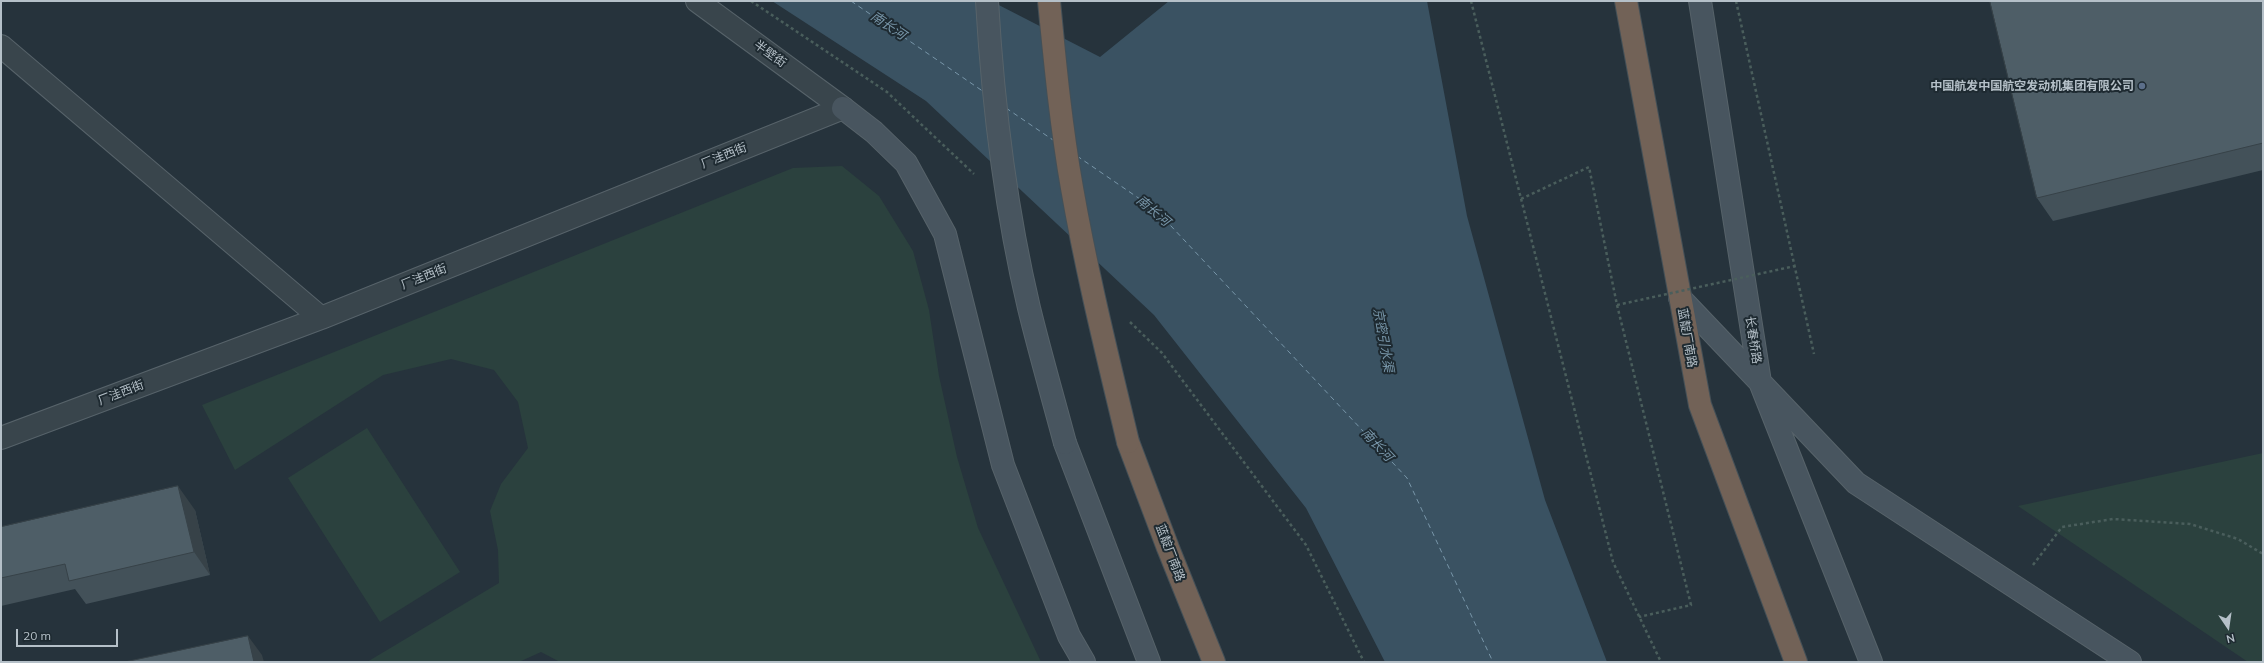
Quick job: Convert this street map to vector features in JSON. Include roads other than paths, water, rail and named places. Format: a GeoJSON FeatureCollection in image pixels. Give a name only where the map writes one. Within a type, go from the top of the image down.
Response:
{"type":"FeatureCollection","features":[{"type":"Feature","properties":{"kind":"highway","name":"蓝靛厂南路"},"geometry":{"type":"LineString","coordinates":[[1049,1],[1056,75],[1072,187],[1094,303],[1128,442],[1168,548],[1214,662]]}},
{"type":"Feature","properties":{"kind":"highway","name":"蓝靛厂南路"},"geometry":{"type":"LineString","coordinates":[[1626,1],[1700,405],[1796,662]]}},
{"type":"Feature","properties":{"kind":"street","name":"半壁街"},"geometry":{"type":"LineString","coordinates":[[697,1],[843,108]]}},
{"type":"Feature","properties":{"kind":"street"},"geometry":{"type":"LineString","coordinates":[[987,1],[991,69],[1006,187],[1029,307],[1065,443],[1149,662]]}},
{"type":"Feature","properties":{"kind":"street","name":"长春桥路"},"geometry":{"type":"LineString","coordinates":[[1700,1],[1760,382],[1871,662]]}},
{"type":"Feature","properties":{"kind":"street"},"geometry":{"type":"LineString","coordinates":[[1,46],[321,318]]}},
{"type":"Feature","properties":{"kind":"street","name":"厂洼西街"},"geometry":{"type":"LineString","coordinates":[[1,438],[321,318],[843,108]]}},
{"type":"Feature","properties":{"kind":"street"},"geometry":{"type":"LineString","coordinates":[[843,108],[874,132],[906,163],[945,234],[1003,465],[1069,636],[1084,662]]}},
{"type":"Feature","properties":{"kind":"street"},"geometry":{"type":"LineString","coordinates":[[1680,298],[1856,483],[2130,662]]}},
{"type":"Feature","properties":{"kind":"water"},"geometry":{"type":"Polygon","coordinates":[[[772,1],[991,1],[1100,57],[1169,1],[1427,1],[1467,216],[1545,500],[1607,662],[1385,662],[1306,508],[1154,315],[926,101],[772,1]]]}},
{"type":"Feature","properties":{"kind":"place","name":"中国航发中国航空发动机集团有限公司"},"geometry":{"type":"Point","coordinates":[2142,86]}},
{"type":"Feature","properties":{"kind":"water label","name":"南长河"},"geometry":{"type":"Point","coordinates":[888,26]}},
{"type":"Feature","properties":{"kind":"water label","name":"南长河"},"geometry":{"type":"Point","coordinates":[1153,211]}},
{"type":"Feature","properties":{"kind":"water label","name":"京密引水渠"},"geometry":{"type":"Point","coordinates":[1383,340]}},
{"type":"Feature","properties":{"kind":"water label","name":"南长河"},"geometry":{"type":"Point","coordinates":[1377,445]}}]}
